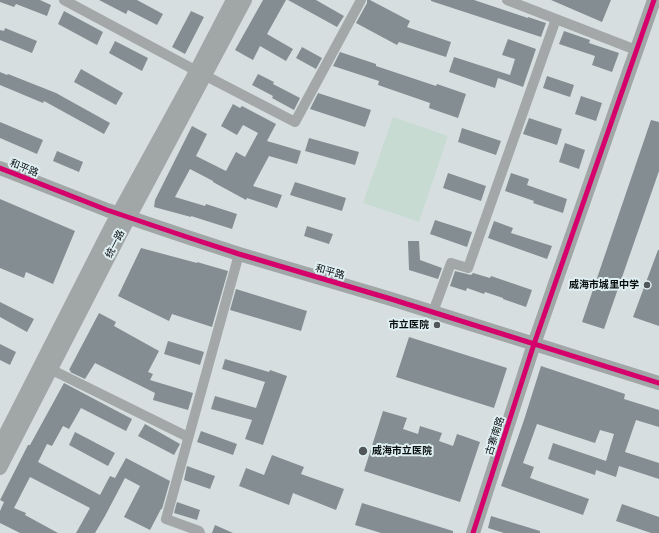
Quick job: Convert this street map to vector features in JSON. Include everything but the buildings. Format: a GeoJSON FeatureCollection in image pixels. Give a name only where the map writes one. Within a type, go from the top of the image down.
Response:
{"type":"FeatureCollection","features":[{"type":"Feature","properties":{"kind":"street"},"geometry":{"type":"LineString","coordinates":[[64,0],[295,122],[361,0]]}},
{"type":"Feature","properties":{"kind":"street","name":"统一路"},"geometry":{"type":"LineString","coordinates":[[201,73],[233,0]]}},
{"type":"Feature","properties":{"kind":"street","name":"统一路"},"geometry":{"type":"LineString","coordinates":[[0,468],[46,366],[123,216],[201,73],[245,0]]}},
{"type":"Feature","properties":{"kind":"street"},"geometry":{"type":"LineString","coordinates":[[507,0],[636,50]]}},
{"type":"Feature","properties":{"kind":"street","name":"古寨南路"},"geometry":{"type":"LineString","coordinates":[[473,533],[534,344],[654,0]]}},
{"type":"Feature","properties":{"kind":"street"},"geometry":{"type":"LineString","coordinates":[[433,312],[451,263],[468,268],[556,19]]}},
{"type":"Feature","properties":{"kind":"street","name":"和平路"},"geometry":{"type":"LineString","coordinates":[[0,168],[123,216],[239,254],[433,312],[659,383]]}},
{"type":"Feature","properties":{"kind":"street"},"geometry":{"type":"LineString","coordinates":[[200,533],[199,531],[166,519],[239,254]]}},
{"type":"Feature","properties":{"kind":"street"},"geometry":{"type":"LineString","coordinates":[[46,366],[188,437]]}},
{"type":"Feature","properties":{"kind":"street","name":"统一路"},"geometry":{"type":"LineString","coordinates":[[0,445],[46,366]]}},
{"type":"Feature","properties":{"kind":"green space"},"geometry":{"type":"Polygon","coordinates":[[[393,117],[448,136],[419,222],[363,203],[393,117]]]}},
{"type":"Feature","properties":{"kind":"cycle path"},"geometry":{"type":"LineString","coordinates":[[473,533],[534,344],[654,0]]}},
{"type":"Feature","properties":{"kind":"cycle path"},"geometry":{"type":"LineString","coordinates":[[0,168],[107,210],[239,254],[391,299],[659,383]]}},
{"type":"Feature","properties":{"kind":"place","name":"威海市城里中学"},"geometry":{"type":"Point","coordinates":[647,285]}},
{"type":"Feature","properties":{"kind":"place","name":"市立医院"},"geometry":{"type":"Point","coordinates":[437,325]}},
{"type":"Feature","properties":{"kind":"place","name":"威海市立医院"},"geometry":{"type":"Point","coordinates":[363,451]}}]}
